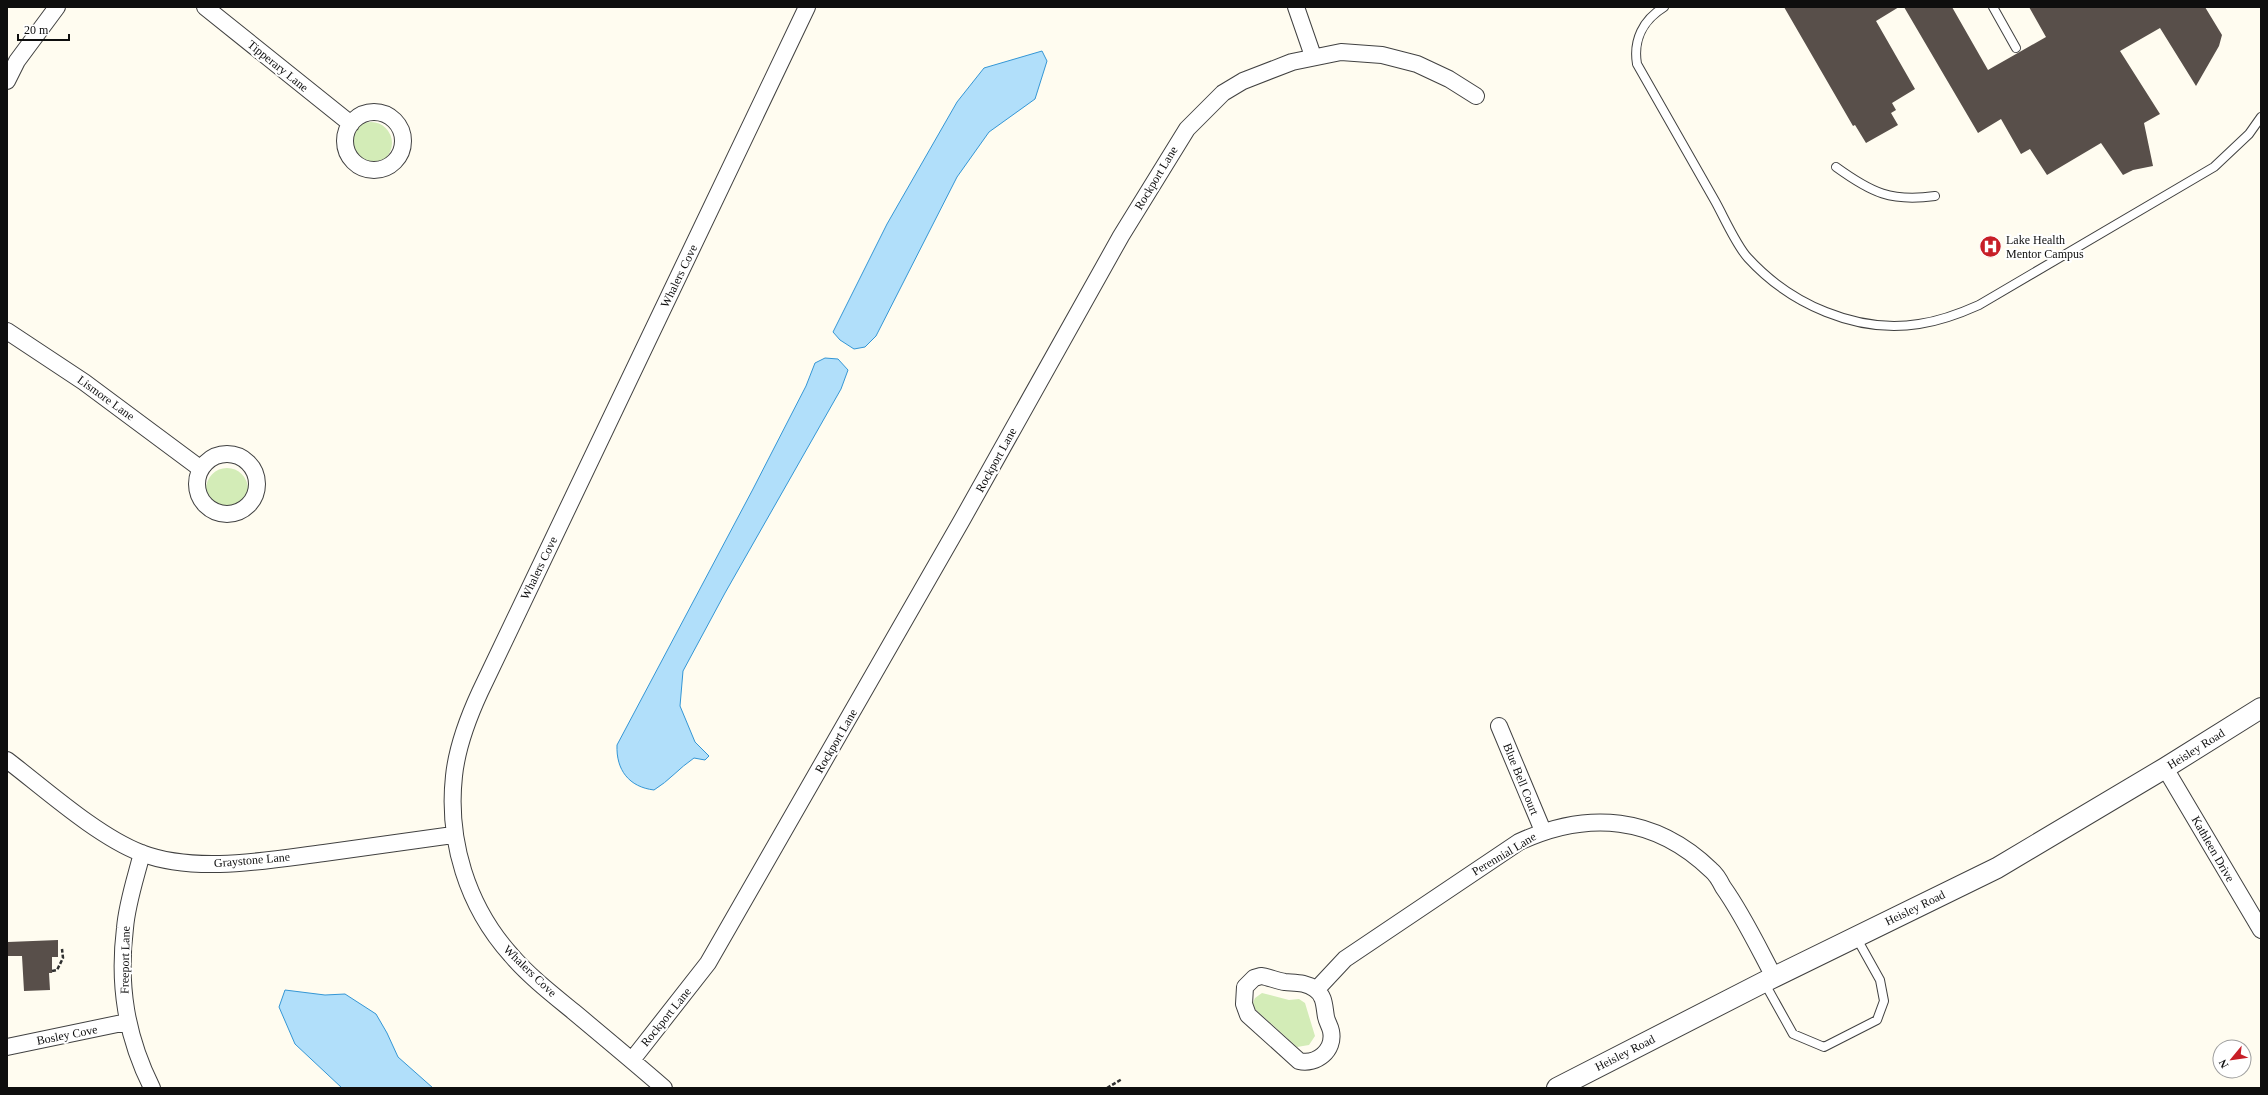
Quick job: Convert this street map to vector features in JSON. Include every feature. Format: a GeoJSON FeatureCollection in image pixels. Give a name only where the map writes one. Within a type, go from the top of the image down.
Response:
{"type":"FeatureCollection","features":[{"type":"Feature","properties":{"kind":"street"},"geometry":{"type":"LineString","coordinates":[[7,81],[17,61],[57,7]]}},
{"type":"Feature","properties":{"kind":"street","name":"Tipperary Lane"},"geometry":{"type":"LineString","coordinates":[[205,7],[350,124]]}},
{"type":"Feature","properties":{"kind":"street","name":"Whalers Cove"},"geometry":{"type":"LineString","coordinates":[[664,1088],[536,980],[497,938],[472,895],[454,835],[454,775],[468,719],[807,7]]}},
{"type":"Feature","properties":{"kind":"street"},"geometry":{"type":"LineString","coordinates":[[1296,7],[1313,56]]}},
{"type":"Feature","properties":{"kind":"street","name":"Rockport Lane"},"geometry":{"type":"LineString","coordinates":[[632,1060],[708,963],[966,514],[1121,236],[1187,129],[1224,93],[1260,73],[1313,56],[1341,52],[1382,55],[1397,58],[1435,72],[1476,96]]}},
{"type":"Feature","properties":{"kind":"street","name":"Lismore Lane"},"geometry":{"type":"LineString","coordinates":[[7,332],[84,382],[201,469]]}},
{"type":"Feature","properties":{"kind":"street","name":"Heisley Road"},"geometry":{"type":"LineString","coordinates":[[1557,1088],[1769,980],[1997,868],[2166,768],[2261,708]]}},
{"type":"Feature","properties":{"kind":"street","name":"Blue Bell Court"},"geometry":{"type":"LineString","coordinates":[[1499,726],[1542,831]]}},
{"type":"Feature","properties":{"kind":"street","name":"Graystone Lane"},"geometry":{"type":"LineString","coordinates":[[7,760],[74,811],[115,839],[142,853],[185,863],[224,864],[454,835]]}},
{"type":"Feature","properties":{"kind":"street","name":"Kathleen Drive"},"geometry":{"type":"LineString","coordinates":[[2166,768],[2261,930]]}},
{"type":"Feature","properties":{"kind":"street","name":"Perennial Lane"},"geometry":{"type":"LineString","coordinates":[[1316,990],[1345,958],[1519,842],[1542,831],[1568,824],[1613,822],[1644,828],[1679,846],[1712,870],[1733,901],[1769,980]]}},
{"type":"Feature","properties":{"kind":"street","name":"Freeport Lane"},"geometry":{"type":"LineString","coordinates":[[142,853],[125,926],[122,983],[127,1022],[139,1058],[152,1088]]}},
{"type":"Feature","properties":{"kind":"street"},"geometry":{"type":"LineString","coordinates":[[1261,976],[1303,984],[1316,990],[1325,1002],[1326,1016],[1332,1032],[1329,1047],[1324,1056],[1308,1063],[1299,1061],[1248,1015],[1244,1004],[1245,987],[1254,978],[1261,976]]}},
{"type":"Feature","properties":{"kind":"street","name":"Bosley Cove"},"geometry":{"type":"LineString","coordinates":[[7,1047],[127,1022]]}},
{"type":"Feature","properties":{"kind":"lane"},"geometry":{"type":"LineString","coordinates":[[1664,7],[1656,12],[1640,32],[1635,50],[1637,64],[1747,257],[1786,290],[1819,310],[1853,321],[1888,326],[1918,324],[1950,318],[1979,305],[2214,167],[2249,134],[2261,117]]}},
{"type":"Feature","properties":{"kind":"lane"},"geometry":{"type":"LineString","coordinates":[[1993,7],[2016,48]]}},
{"type":"Feature","properties":{"kind":"lane"},"geometry":{"type":"LineString","coordinates":[[1836,167],[1860,185],[1884,195],[1910,199],[1935,196]]}},
{"type":"Feature","properties":{"kind":"lane"},"geometry":{"type":"LineString","coordinates":[[1769,980],[1793,1034],[1824,1047],[1877,1020],[1884,1001],[1880,980],[1856,937]]}},
{"type":"Feature","properties":{"kind":"path"},"geometry":{"type":"LineString","coordinates":[[52,971],[57,970],[63,958],[62,949]]}},
{"type":"Feature","properties":{"kind":"path"},"geometry":{"type":"LineString","coordinates":[[1107,1088],[1122,1079]]}},
{"type":"Feature","properties":{"kind":"green space"},"geometry":{"type":"Polygon","coordinates":[[[367,122],[375,122],[383,125],[389,131],[392,143],[389,155],[383,161],[375,164],[367,164],[359,161],[353,155],[350,147],[350,139],[353,131],[359,125],[367,122]]]}},
{"type":"Feature","properties":{"kind":"green space"},"geometry":{"type":"Polygon","coordinates":[[[227,468],[242,474],[248,489],[242,504],[227,510],[212,504],[206,489],[212,474],[227,468]]]}},
{"type":"Feature","properties":{"kind":"green space"},"geometry":{"type":"Polygon","coordinates":[[[1262,993],[1289,1000],[1299,999],[1305,1003],[1315,1036],[1309,1045],[1297,1047],[1255,1009],[1253,1003],[1255,998],[1262,993]]]}},
{"type":"Feature","properties":{"kind":"water"},"geometry":{"type":"Polygon","coordinates":[[[1042,51],[1047,61],[1035,99],[989,132],[957,177],[876,336],[865,347],[854,349],[840,340],[833,332],[887,224],[957,102],[984,68],[1042,51]]]}},
{"type":"Feature","properties":{"kind":"water"},"geometry":{"type":"Polygon","coordinates":[[[825,358],[838,359],[848,370],[841,389],[725,593],[683,671],[680,706],[695,742],[709,756],[705,760],[694,758],[654,790],[645,788],[631,781],[626,776],[619,762],[617,745],[753,489],[806,386],[815,363],[825,358]]]}},
{"type":"Feature","properties":{"kind":"water"},"geometry":{"type":"Polygon","coordinates":[[[285,990],[325,995],[345,994],[376,1014],[398,1057],[433,1088],[342,1088],[295,1044],[279,1007],[285,990]]]}},
{"type":"Feature","properties":{"kind":"building"},"geometry":{"type":"Polygon","coordinates":[[[1784,7],[1899,7],[1876,21],[1915,89],[1892,103],[1896,110],[1891,113],[1898,125],[1866,143],[1855,125],[1853,126],[1784,7]]]}},
{"type":"Feature","properties":{"kind":"building"},"geometry":{"type":"Polygon","coordinates":[[[1904,7],[1952,7],[1988,70],[2046,37],[2029,7],[2205,7],[2222,35],[2219,46],[2196,86],[2160,28],[2120,51],[2160,114],[2144,123],[2153,166],[2133,170],[2123,175],[2101,143],[2047,175],[2030,149],[2021,154],[2001,119],[1978,133],[1904,7]]]}},
{"type":"Feature","properties":{"kind":"building"},"geometry":{"type":"Polygon","coordinates":[[[58,940],[58,957],[52,957],[52,973],[49,973],[50,990],[24,991],[22,956],[8,956],[8,942],[58,940]]]}},
{"type":"Feature","properties":{"kind":"place","name":"Lake Health Mentor Campus"},"geometry":{"type":"Point","coordinates":[1990,247]}}]}
